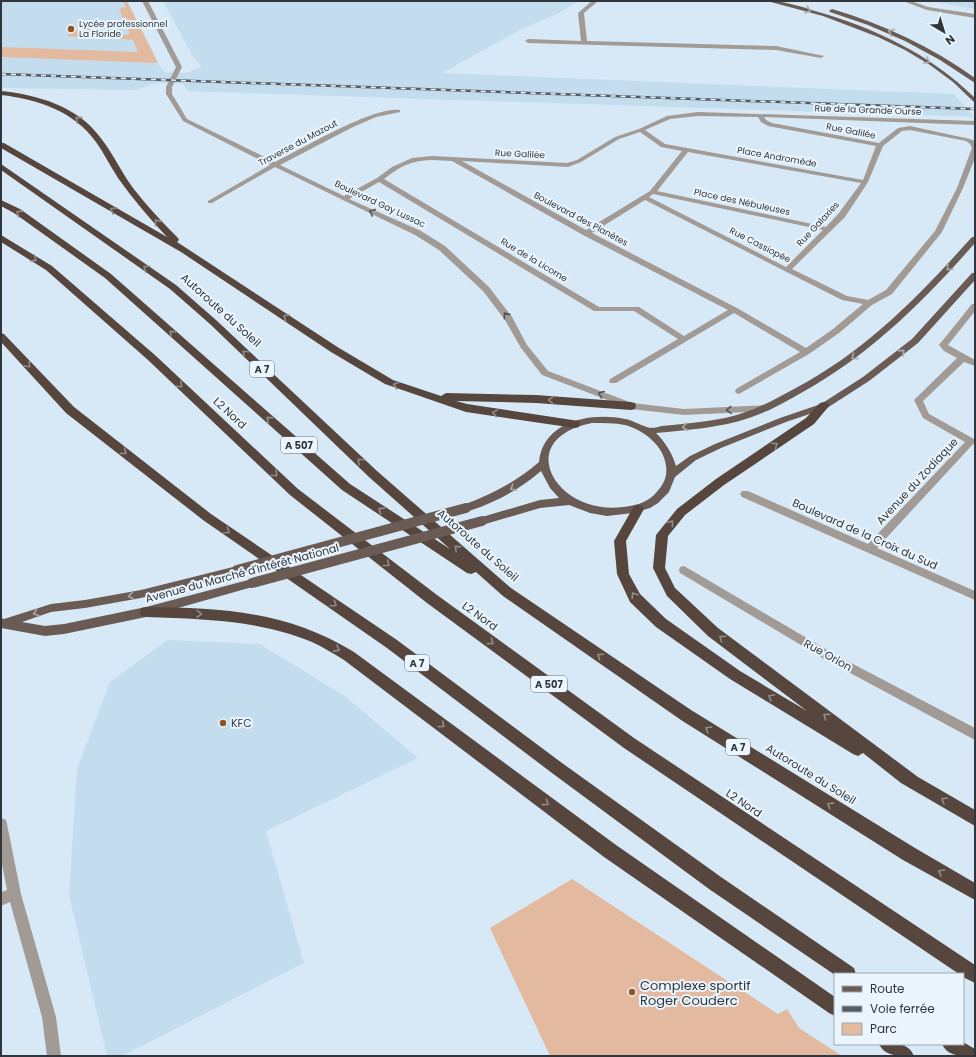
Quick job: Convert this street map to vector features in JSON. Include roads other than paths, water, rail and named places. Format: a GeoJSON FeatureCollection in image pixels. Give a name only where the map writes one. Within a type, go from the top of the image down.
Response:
{"type":"FeatureCollection","features":[{"type":"Feature","properties":{"kind":"highway"},"geometry":{"type":"LineString","coordinates":[[1,93],[28,97],[73,115],[94,134],[126,184],[157,222],[184,250]]}},
{"type":"Feature","properties":{"kind":"highway"},"geometry":{"type":"LineString","coordinates":[[1,145],[16,155],[184,250],[335,350],[388,382],[466,408],[575,424]]}},
{"type":"Feature","properties":{"kind":"highway","name":"Autoroute du Soleil"},"geometry":{"type":"LineString","coordinates":[[1,166],[173,288],[213,322],[373,474],[507,592],[686,715],[909,854],[975,892]]}},
{"type":"Feature","properties":{"kind":"highway","name":"L2 Nord"},"geometry":{"type":"LineString","coordinates":[[1,203],[17,211],[108,276],[346,487],[507,592]]}},
{"type":"Feature","properties":{"kind":"highway","name":"L2 Nord"},"geometry":{"type":"LineString","coordinates":[[1,238],[49,268],[152,358],[294,492],[432,599],[629,743],[975,975]]}},
{"type":"Feature","properties":{"kind":"highway","name":"A 7"},"geometry":{"type":"LineString","coordinates":[[1,336],[70,410],[208,517],[392,644],[556,768],[702,874],[847,973]]}},
{"type":"Feature","properties":{"kind":"highway"},"geometry":{"type":"LineString","coordinates":[[433,397],[536,399],[631,406]]}},
{"type":"Feature","properties":{"kind":"highway"},"geometry":{"type":"LineString","coordinates":[[824,406],[810,421],[720,482],[681,512],[662,535],[659,568],[671,592],[713,632],[913,782]]}},
{"type":"Feature","properties":{"kind":"highway"},"geometry":{"type":"LineString","coordinates":[[638,509],[620,541],[623,574],[636,598],[661,623],[735,675],[975,818]]}},
{"type":"Feature","properties":{"kind":"highway"},"geometry":{"type":"LineString","coordinates":[[146,612],[196,613],[264,622],[288,628],[318,639],[349,656],[610,851],[834,1006]]}},
{"type":"Feature","properties":{"kind":"highway"},"geometry":{"type":"LineString","coordinates":[[889,1045],[905,1056]]}},
{"type":"Feature","properties":{"kind":"highway"},"geometry":{"type":"LineString","coordinates":[[953,1045],[970,1056]]}},
{"type":"Feature","properties":{"kind":"main road"},"geometry":{"type":"LineString","coordinates":[[770,1],[818,13],[866,30],[902,47],[945,73],[975,101]]}},
{"type":"Feature","properties":{"kind":"main road"},"geometry":{"type":"LineString","coordinates":[[798,1],[855,18],[894,33],[962,71],[975,81]]}},
{"type":"Feature","properties":{"kind":"main road"},"geometry":{"type":"LineString","coordinates":[[646,431],[711,424],[739,418],[768,408],[808,386],[842,366],[863,351],[901,318],[975,239]]}},
{"type":"Feature","properties":{"kind":"main road"},"geometry":{"type":"LineString","coordinates":[[671,475],[693,458],[718,446],[824,406],[866,379],[915,341],[975,275]]}},
{"type":"Feature","properties":{"kind":"main road"},"geometry":{"type":"LineString","coordinates":[[592,420],[611,420],[629,423],[646,431],[658,440],[666,450],[671,463],[671,475],[666,489],[655,500],[638,509],[621,512],[603,512],[585,508],[569,501],[556,490],[547,478],[543,464],[545,452],[551,440],[562,430],[575,424],[592,420]]}},
{"type":"Feature","properties":{"kind":"main road","name":"Avenue du Marché d'Intérêt National"},"geometry":{"type":"LineString","coordinates":[[3,623],[51,608],[85,604],[140,594],[236,570],[466,508],[509,490],[526,479],[543,464]]}},
{"type":"Feature","properties":{"kind":"main road","name":"Avenue du Marché d'Intérêt National"},"geometry":{"type":"LineString","coordinates":[[3,623],[45,631],[64,629],[146,612],[540,504],[569,501]]}},
{"type":"Feature","properties":{"kind":"street","name":"Boulevard Gay Lussac"},"geometry":{"type":"LineString","coordinates":[[145,1],[179,67],[169,87],[169,94],[185,120],[344,199],[418,233],[442,248],[486,289],[509,318],[524,346],[545,373],[631,406],[684,412],[768,408]]}},
{"type":"Feature","properties":{"kind":"street"},"geometry":{"type":"LineString","coordinates":[[584,43],[581,13],[595,1]]}},
{"type":"Feature","properties":{"kind":"street"},"geometry":{"type":"LineString","coordinates":[[906,1],[927,8],[975,16]]}},
{"type":"Feature","properties":{"kind":"street"},"geometry":{"type":"LineString","coordinates":[[528,41],[776,48],[821,56]]}},
{"type":"Feature","properties":{"kind":"street","name":"Traverse du Mazout"},"geometry":{"type":"LineString","coordinates":[[210,202],[275,165],[374,116],[398,111]]}},
{"type":"Feature","properties":{"kind":"street","name":"Rue Galilée"},"geometry":{"type":"LineString","coordinates":[[453,159],[568,165],[579,161],[617,138],[681,114],[760,115],[763,122],[770,125],[880,145],[900,129],[910,128],[968,140],[973,143],[974,148],[960,188],[938,232],[889,292],[869,303],[836,331],[806,352],[739,391]]}},
{"type":"Feature","properties":{"kind":"street","name":"Rue de la Grande Ourse"},"geometry":{"type":"LineString","coordinates":[[760,115],[975,123]]}},
{"type":"Feature","properties":{"kind":"street","name":"Place Andromède"},"geometry":{"type":"LineString","coordinates":[[641,130],[663,146],[865,182]]}},
{"type":"Feature","properties":{"kind":"street","name":"Rue Galaxies"},"geometry":{"type":"LineString","coordinates":[[787,270],[842,215],[865,182],[880,145]]}},
{"type":"Feature","properties":{"kind":"street"},"geometry":{"type":"LineString","coordinates":[[586,233],[652,192],[686,150]]}},
{"type":"Feature","properties":{"kind":"street","name":"Boulevard des Planètes"},"geometry":{"type":"LineString","coordinates":[[344,199],[379,179],[394,168],[414,159],[453,159],[586,233],[734,310],[806,352]]}},
{"type":"Feature","properties":{"kind":"street","name":"Rue de la Licorne"},"geometry":{"type":"LineString","coordinates":[[379,179],[597,309],[636,309],[684,339]]}},
{"type":"Feature","properties":{"kind":"street","name":"Place des Nébuleuses"},"geometry":{"type":"LineString","coordinates":[[652,192],[828,229]]}},
{"type":"Feature","properties":{"kind":"street","name":"Rue Cassiopée"},"geometry":{"type":"LineString","coordinates":[[645,197],[787,270],[846,298],[869,303]]}},
{"type":"Feature","properties":{"kind":"street"},"geometry":{"type":"LineString","coordinates":[[975,306],[943,345],[947,349],[975,364]]}},
{"type":"Feature","properties":{"kind":"street"},"geometry":{"type":"LineString","coordinates":[[613,381],[734,310]]}},
{"type":"Feature","properties":{"kind":"street","name":"Avenue du Zodiaque"},"geometry":{"type":"LineString","coordinates":[[870,549],[973,442],[926,416],[918,400],[964,358]]}},
{"type":"Feature","properties":{"kind":"street","name":"Boulevard de la Croix du Sud"},"geometry":{"type":"LineString","coordinates":[[745,494],[975,596]]}},
{"type":"Feature","properties":{"kind":"street","name":"Rue Orion"},"geometry":{"type":"LineString","coordinates":[[684,570],[830,657],[975,734]]}},
{"type":"Feature","properties":{"kind":"street"},"geometry":{"type":"LineString","coordinates":[[1,824],[14,894],[49,1017],[54,1056]]}},
{"type":"Feature","properties":{"kind":"street"},"geometry":{"type":"LineString","coordinates":[[1,899],[14,894]]}},
{"type":"Feature","properties":{"kind":"railway"},"geometry":{"type":"LineString","coordinates":[[1,74],[975,109]]}},
{"type":"Feature","properties":{"kind":"place","name":"Lycée professionnel La Floride"},"geometry":{"type":"Point","coordinates":[71,29]}},
{"type":"Feature","properties":{"kind":"place","name":"KFC"},"geometry":{"type":"Point","coordinates":[223,723]}},
{"type":"Feature","properties":{"kind":"place","name":"Complexe sportif Roger Couderc"},"geometry":{"type":"Point","coordinates":[632,992]}}]}
